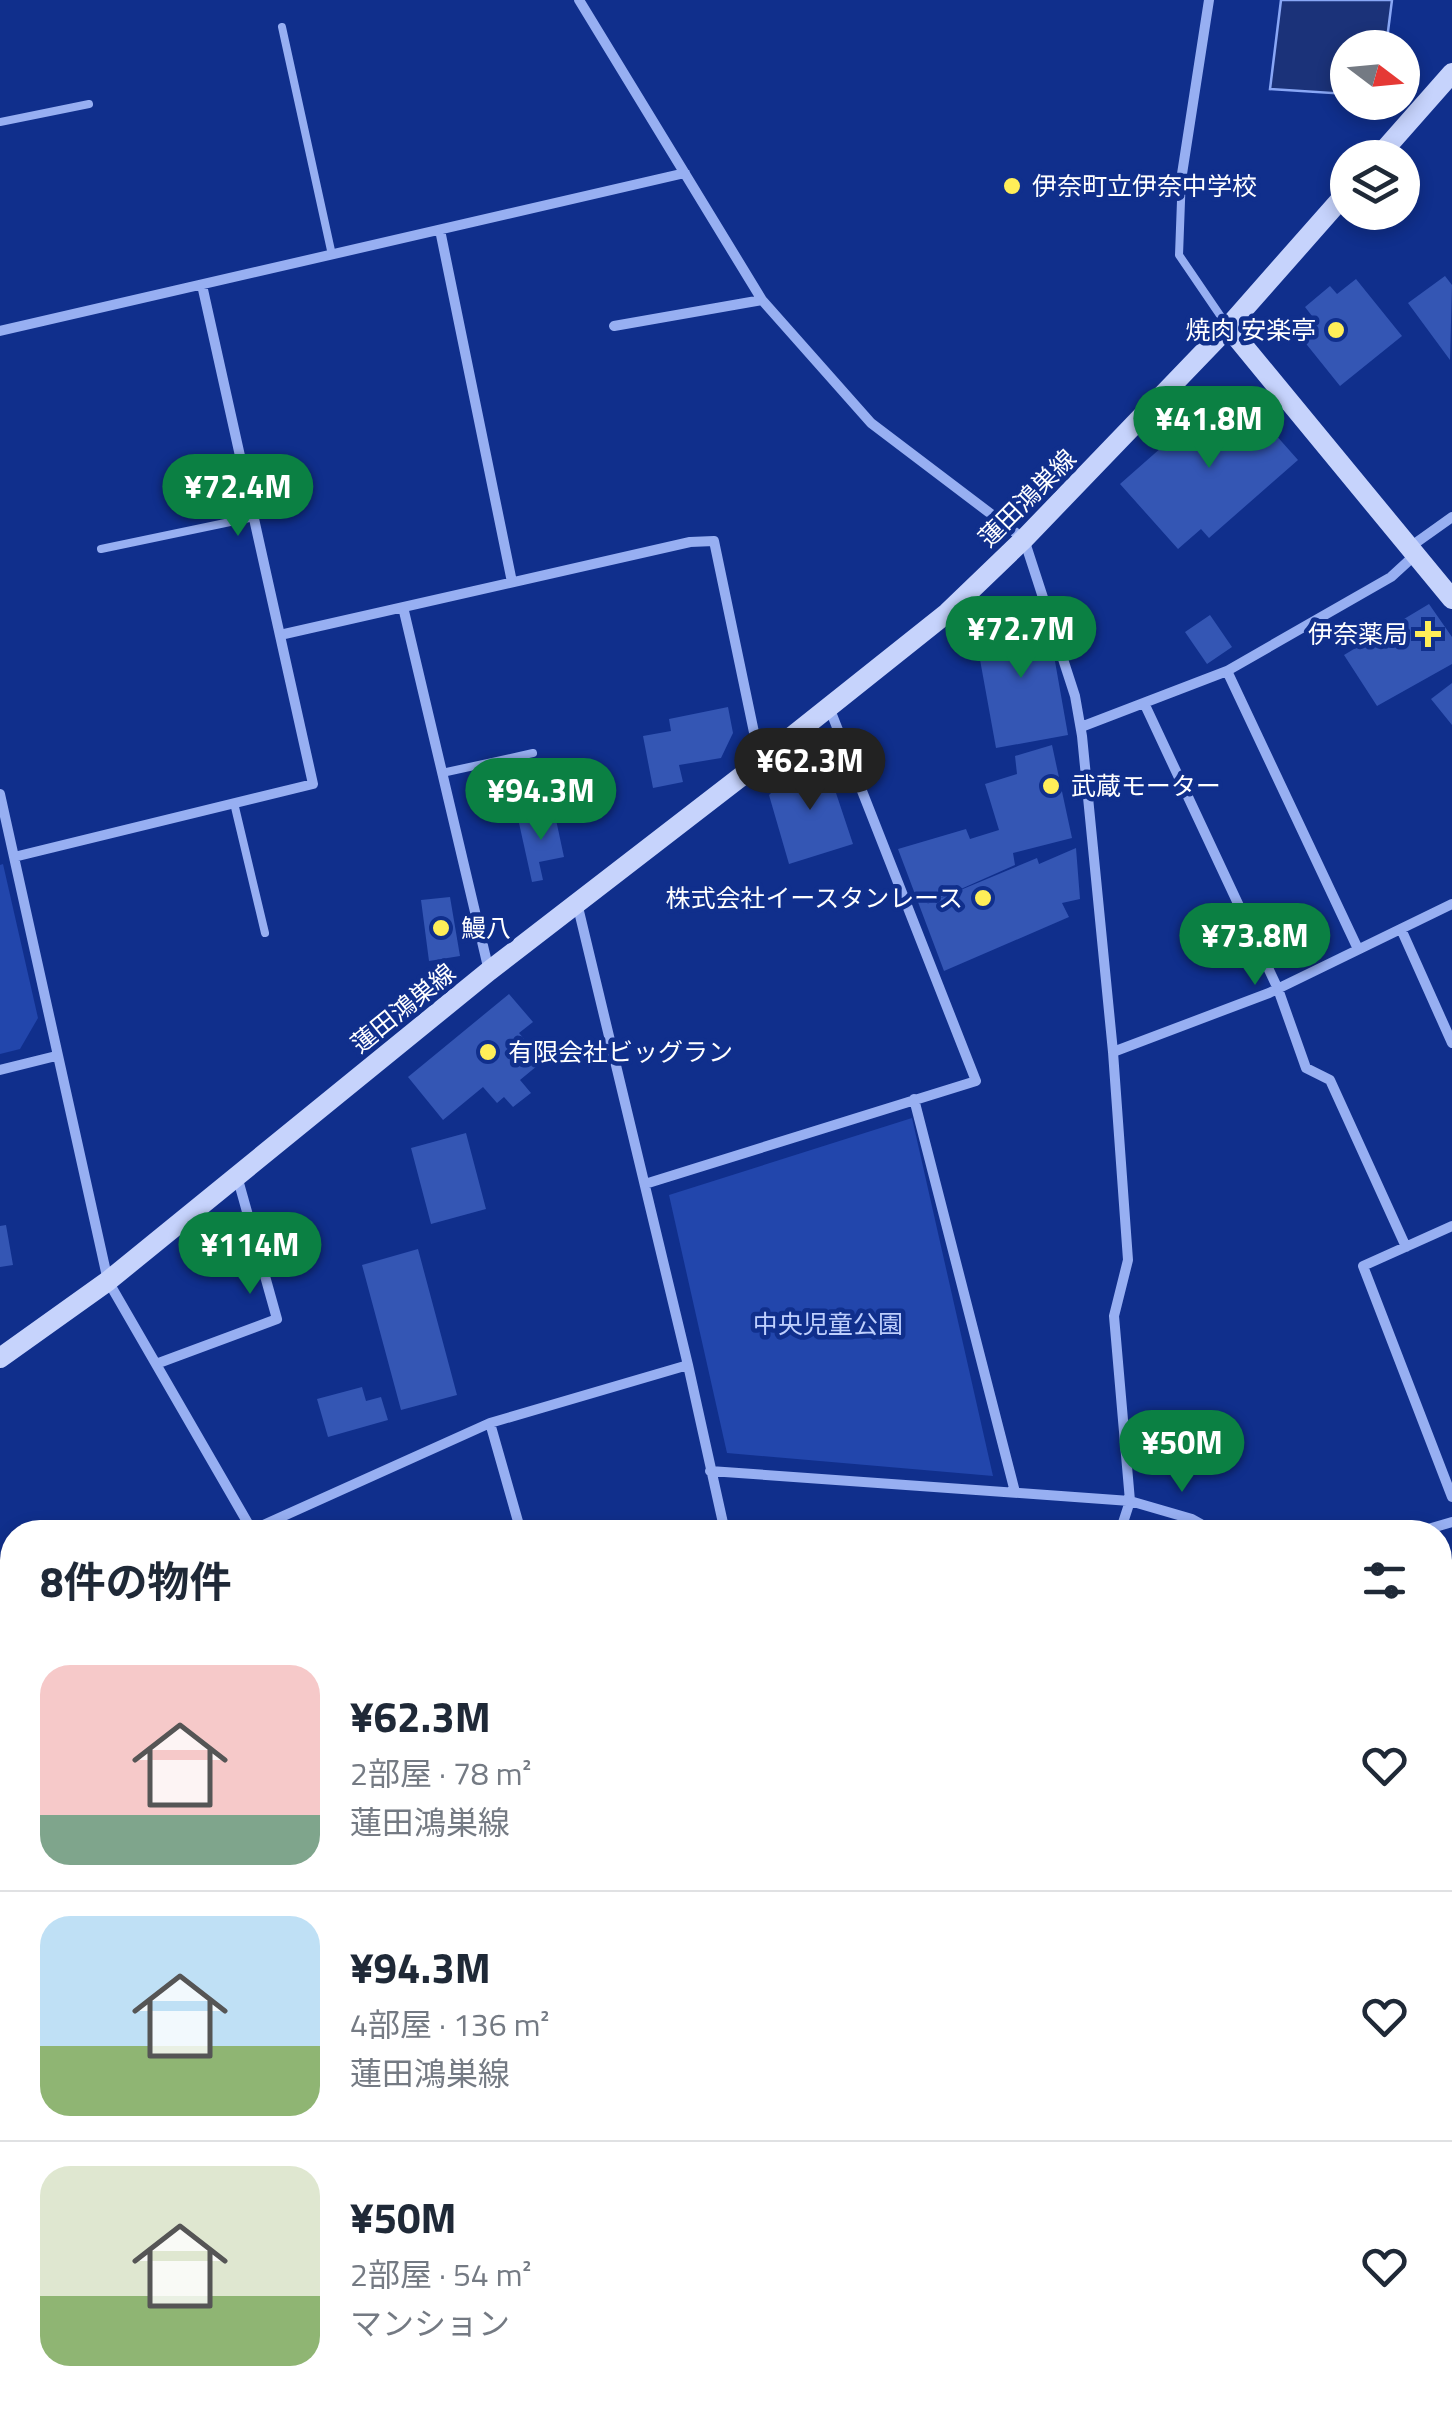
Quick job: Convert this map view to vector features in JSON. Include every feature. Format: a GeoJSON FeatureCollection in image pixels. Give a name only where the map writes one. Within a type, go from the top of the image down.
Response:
{"type":"FeatureCollection","features":[{"type":"Feature","properties":{"kind":"main road"},"geometry":{"type":"LineString","coordinates":[[1393,140],[1452,72]]}},
{"type":"Feature","properties":{"kind":"main road","name":"蓮田鴻巣線"},"geometry":{"type":"LineString","coordinates":[[0,1358],[108,1281],[488,971],[946,613],[1228,327],[1330,211]]}},
{"type":"Feature","properties":{"kind":"main road"},"geometry":{"type":"LineString","coordinates":[[1228,327],[1452,599]]}},
{"type":"Feature","properties":{"kind":"street"},"geometry":{"type":"LineString","coordinates":[[579,0],[762,300],[871,424],[1024,538],[1075,696],[1081,728],[1113,1052],[1128,1260],[1114,1316],[1130,1501],[1124,1520]]}},
{"type":"Feature","properties":{"kind":"street"},"geometry":{"type":"LineString","coordinates":[[1182,174],[1209,0]]}},
{"type":"Feature","properties":{"kind":"street"},"geometry":{"type":"LineString","coordinates":[[0,332],[686,174]]}},
{"type":"Feature","properties":{"kind":"street"},"geometry":{"type":"LineString","coordinates":[[440,230],[512,582]]}},
{"type":"Feature","properties":{"kind":"street"},"geometry":{"type":"LineString","coordinates":[[14,857],[314,784],[202,285]]}},
{"type":"Feature","properties":{"kind":"street"},"geometry":{"type":"LineString","coordinates":[[614,326],[762,300]]}},
{"type":"Feature","properties":{"kind":"street"},"geometry":{"type":"LineString","coordinates":[[1081,728],[1227,671],[1391,577],[1413,551],[1452,517]]}},
{"type":"Feature","properties":{"kind":"street"},"geometry":{"type":"LineString","coordinates":[[280,635],[690,542],[714,541],[760,762]]}},
{"type":"Feature","properties":{"kind":"street"},"geometry":{"type":"LineString","coordinates":[[403,607],[488,971]]}},
{"type":"Feature","properties":{"kind":"street"},"geometry":{"type":"LineString","coordinates":[[1227,671],[1358,949]]}},
{"type":"Feature","properties":{"kind":"street"},"geometry":{"type":"LineString","coordinates":[[1145,705],[1278,989],[1306,1068],[1330,1080],[1406,1247]]}},
{"type":"Feature","properties":{"kind":"street"},"geometry":{"type":"LineString","coordinates":[[645,1184],[976,1081],[829,706]]}},
{"type":"Feature","properties":{"kind":"street"},"geometry":{"type":"LineString","coordinates":[[0,794],[108,1281],[244,1520]]}},
{"type":"Feature","properties":{"kind":"street"},"geometry":{"type":"LineString","coordinates":[[577,903],[722,1520]]}},
{"type":"Feature","properties":{"kind":"street"},"geometry":{"type":"LineString","coordinates":[[1113,1052],[1278,989],[1452,904]]}},
{"type":"Feature","properties":{"kind":"street"},"geometry":{"type":"LineString","coordinates":[[1401,929],[1452,1043]]}},
{"type":"Feature","properties":{"kind":"street"},"geometry":{"type":"LineString","coordinates":[[0,1070],[56,1056]]}},
{"type":"Feature","properties":{"kind":"street"},"geometry":{"type":"LineString","coordinates":[[914,1099],[1015,1492]]}},
{"type":"Feature","properties":{"kind":"street"},"geometry":{"type":"LineString","coordinates":[[156,1364],[277,1319],[237,1174]]}},
{"type":"Feature","properties":{"kind":"street"},"geometry":{"type":"LineString","coordinates":[[1452,1226],[1363,1266],[1452,1497]]}},
{"type":"Feature","properties":{"kind":"street"},"geometry":{"type":"LineString","coordinates":[[277,1520],[490,1423],[688,1365]]}},
{"type":"Feature","properties":{"kind":"street"},"geometry":{"type":"LineString","coordinates":[[490,1423],[518,1520]]}},
{"type":"Feature","properties":{"kind":"street"},"geometry":{"type":"LineString","coordinates":[[710,1471],[1130,1501],[1194,1520]]}},
{"type":"Feature","properties":{"kind":"lane"},"geometry":{"type":"LineString","coordinates":[[282,27],[332,255]]}},
{"type":"Feature","properties":{"kind":"lane"},"geometry":{"type":"LineString","coordinates":[[0,122],[88,104]]}},
{"type":"Feature","properties":{"kind":"lane"},"geometry":{"type":"LineString","coordinates":[[1182,174],[1179,256],[1228,327]]}},
{"type":"Feature","properties":{"kind":"lane"},"geometry":{"type":"LineString","coordinates":[[101,549],[254,517]]}},
{"type":"Feature","properties":{"kind":"lane"},"geometry":{"type":"LineString","coordinates":[[442,773],[533,753]]}},
{"type":"Feature","properties":{"kind":"lane"},"geometry":{"type":"LineString","coordinates":[[234,803],[266,932]]}},
{"type":"Feature","properties":{"kind":"green space"},"geometry":{"type":"Polygon","coordinates":[[[3,864],[38,1018],[20,1049],[0,1054],[0,865],[3,864]]]}},
{"type":"Feature","properties":{"kind":"green space","name":"中央児童公園"},"geometry":{"type":"Polygon","coordinates":[[[912,1118],[993,1476],[727,1453],[669,1195],[912,1118]]]}},
{"type":"Feature","properties":{"kind":"shaded area"},"geometry":{"type":"Polygon","coordinates":[[[1281,0],[1392,0],[1388,30],[1330,30],[1330,93],[1270,89],[1281,0]]]}},
{"type":"Feature","properties":{"kind":"building"},"geometry":{"type":"Polygon","coordinates":[[[1445,276],[1452,285],[1450,360],[1408,303],[1445,276]]]}},
{"type":"Feature","properties":{"kind":"building"},"geometry":{"type":"Polygon","coordinates":[[[1356,279],[1402,336],[1340,386],[1295,330],[1312,316],[1305,307],[1330,286],[1337,294],[1356,279]]]}},
{"type":"Feature","properties":{"kind":"building"},"geometry":{"type":"Polygon","coordinates":[[[1221,395],[1242,397],[1298,460],[1209,538],[1201,529],[1178,549],[1120,484],[1221,395]]]}},
{"type":"Feature","properties":{"kind":"building"},"geometry":{"type":"Polygon","coordinates":[[[1429,604],[1452,637],[1452,664],[1377,706],[1344,655],[1429,604]]]}},
{"type":"Feature","properties":{"kind":"building"},"geometry":{"type":"Polygon","coordinates":[[[1037,605],[1045,651],[1053,650],[1068,735],[996,748],[977,643],[1016,609],[1037,605]]]}},
{"type":"Feature","properties":{"kind":"building"},"geometry":{"type":"Polygon","coordinates":[[[1210,615],[1232,647],[1207,664],[1185,632],[1210,615]]]}},
{"type":"Feature","properties":{"kind":"building"},"geometry":{"type":"Polygon","coordinates":[[[1452,683],[1452,725],[1431,699],[1452,683]]]}},
{"type":"Feature","properties":{"kind":"building"},"geometry":{"type":"Polygon","coordinates":[[[728,707],[733,733],[721,758],[679,765],[683,782],[653,788],[643,736],[671,731],[669,719],[728,707]]]}},
{"type":"Feature","properties":{"kind":"building"},"geometry":{"type":"Polygon","coordinates":[[[1052,745],[1072,838],[1013,853],[1015,865],[927,904],[1037,858],[1039,864],[1076,848],[1080,899],[1062,903],[1069,917],[944,971],[898,849],[966,829],[970,839],[999,830],[985,784],[1017,774],[1015,756],[1052,745]]]}},
{"type":"Feature","properties":{"kind":"building"},"geometry":{"type":"Polygon","coordinates":[[[809,757],[826,763],[853,844],[789,864],[769,795],[809,757]]]}},
{"type":"Feature","properties":{"kind":"building"},"geometry":{"type":"Polygon","coordinates":[[[555,815],[564,857],[539,862],[543,880],[532,882],[519,823],[555,815]]]}},
{"type":"Feature","properties":{"kind":"building"},"geometry":{"type":"Polygon","coordinates":[[[450,897],[460,956],[429,961],[421,900],[450,897]]]}},
{"type":"Feature","properties":{"kind":"building"},"geometry":{"type":"Polygon","coordinates":[[[509,994],[533,1022],[519,1033],[543,1061],[520,1080],[531,1093],[513,1107],[504,1097],[497,1103],[483,1087],[443,1120],[408,1077],[509,994]]]}},
{"type":"Feature","properties":{"kind":"building"},"geometry":{"type":"Polygon","coordinates":[[[466,1133],[486,1209],[431,1224],[411,1148],[466,1133]]]}},
{"type":"Feature","properties":{"kind":"building"},"geometry":{"type":"Polygon","coordinates":[[[6,1225],[13,1265],[0,1267],[0,1226],[6,1225]]]}},
{"type":"Feature","properties":{"kind":"building"},"geometry":{"type":"Polygon","coordinates":[[[418,1249],[457,1395],[401,1410],[362,1265],[418,1249]]]}},
{"type":"Feature","properties":{"kind":"building"},"geometry":{"type":"Polygon","coordinates":[[[362,1387],[366,1401],[381,1397],[388,1420],[328,1437],[317,1399],[362,1387]]]}},
{"type":"Feature","properties":{"kind":"place","name":"伊奈町立伊奈中学校"},"geometry":{"type":"Point","coordinates":[1012,186]}},
{"type":"Feature","properties":{"kind":"place","name":"焼肉 安楽亭"},"geometry":{"type":"Point","coordinates":[1336,330]}},
{"type":"Feature","properties":{"kind":"place","name":"伊奈薬局"},"geometry":{"type":"Point","coordinates":[1428,634]}},
{"type":"Feature","properties":{"kind":"place","name":"武蔵モーター"},"geometry":{"type":"Point","coordinates":[1051,786]}},
{"type":"Feature","properties":{"kind":"place","name":"株式会社イースタンレース"},"geometry":{"type":"Point","coordinates":[983,898]}},
{"type":"Feature","properties":{"kind":"place","name":"鰻八"},"geometry":{"type":"Point","coordinates":[441,928]}},
{"type":"Feature","properties":{"kind":"place","name":"有限会社ビッグラン"},"geometry":{"type":"Point","coordinates":[488,1052]}}]}
